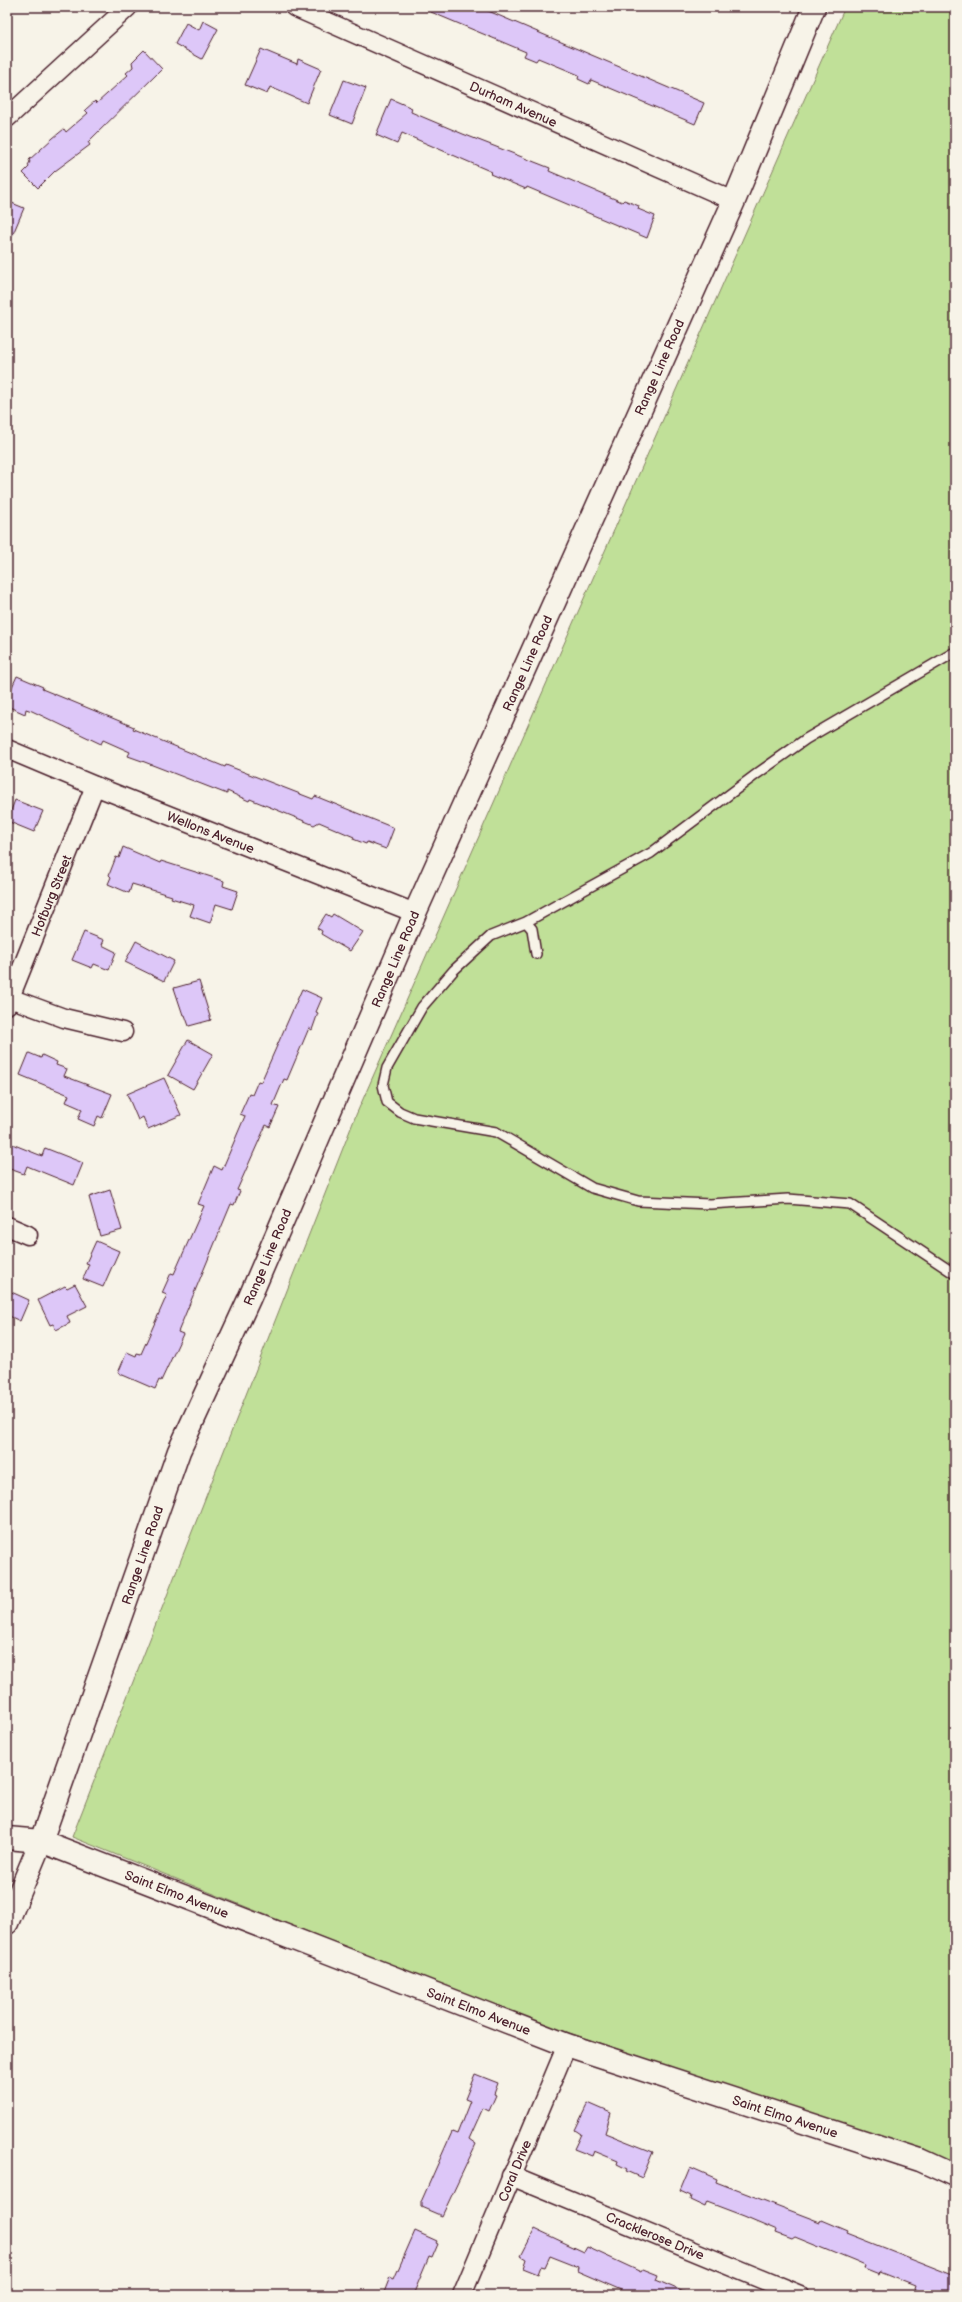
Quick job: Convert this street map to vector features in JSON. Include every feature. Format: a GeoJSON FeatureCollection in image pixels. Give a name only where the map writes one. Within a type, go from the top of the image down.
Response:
{"type":"FeatureCollection","features":[{"type":"Feature","properties":{"kind":"street"},"geometry":{"type":"LineString","coordinates":[[7,118],[128,7]]}},
{"type":"Feature","properties":{"kind":"street","name":"Durham Avenue"},"geometry":{"type":"LineString","coordinates":[[294,7],[734,201]]}},
{"type":"Feature","properties":{"kind":"street","name":"Range Line Road"},"geometry":{"type":"LineString","coordinates":[[7,1923],[42,1841],[179,1451],[249,1299],[415,913],[734,201],[814,7]]}},
{"type":"Feature","properties":{"kind":"street","name":"Wellons Avenue"},"geometry":{"type":"LineString","coordinates":[[7,749],[95,786],[415,913]]}},
{"type":"Feature","properties":{"kind":"street","name":"Hofburg Street"},"geometry":{"type":"LineString","coordinates":[[8,1000],[95,786]]}},
{"type":"Feature","properties":{"kind":"street"},"geometry":{"type":"LineString","coordinates":[[8,1000],[64,1018],[123,1032]]}},
{"type":"Feature","properties":{"kind":"street"},"geometry":{"type":"LineString","coordinates":[[7,1226],[28,1235]]}},
{"type":"Feature","properties":{"kind":"street","name":"Saint Elmo Avenue"},"geometry":{"type":"LineString","coordinates":[[7,1838],[42,1841],[567,2045],[920,2160],[955,2176]]}},
{"type":"Feature","properties":{"kind":"street","name":"Coral Drive"},"geometry":{"type":"LineString","coordinates":[[462,2295],[567,2045]]}},
{"type":"Feature","properties":{"kind":"street","name":"Cracklerose Drive"},"geometry":{"type":"LineString","coordinates":[[511,2176],[800,2295]]}},
{"type":"Feature","properties":{"kind":"lane"},"geometry":{"type":"LineString","coordinates":[[955,652],[806,739],[651,853],[526,922],[491,936],[454,970],[422,1007],[387,1068],[383,1085],[387,1102],[400,1112],[414,1118],[496,1132],[592,1188],[638,1201],[710,1204],[788,1199],[850,1204],[955,1274]]}},
{"type":"Feature","properties":{"kind":"lane"},"geometry":{"type":"LineString","coordinates":[[526,922],[532,929],[536,954]]}},
{"type":"Feature","properties":{"kind":"green space"},"geometry":{"type":"Polygon","coordinates":[[[845,7],[955,7],[955,2163],[510,2013],[72,1837],[356,1115],[845,7]]]}},
{"type":"Feature","properties":{"kind":"building"},"geometry":{"type":"Polygon","coordinates":[[[419,7],[479,7],[704,103],[695,124],[591,80],[589,84],[578,79],[579,75],[538,58],[536,61],[524,56],[526,52],[419,7]]]}},
{"type":"Feature","properties":{"kind":"building"},"geometry":{"type":"Polygon","coordinates":[[[203,21],[218,29],[202,59],[175,44],[186,23],[199,30],[203,21]]]}},
{"type":"Feature","properties":{"kind":"building"},"geometry":{"type":"Polygon","coordinates":[[[261,49],[297,64],[298,59],[321,69],[307,103],[270,87],[267,94],[245,85],[261,49]]]}},
{"type":"Feature","properties":{"kind":"building"},"geometry":{"type":"Polygon","coordinates":[[[144,50],[162,69],[88,142],[90,145],[55,171],[38,188],[23,173],[29,167],[29,160],[64,129],[66,132],[88,113],[85,110],[95,101],[97,103],[128,75],[126,73],[133,67],[132,62],[144,50]]]}},
{"type":"Feature","properties":{"kind":"building"},"geometry":{"type":"Polygon","coordinates":[[[344,80],[366,88],[352,124],[330,115],[344,80]]]}},
{"type":"Feature","properties":{"kind":"building"},"geometry":{"type":"Polygon","coordinates":[[[391,99],[412,108],[411,112],[550,168],[549,171],[622,202],[624,200],[639,206],[638,209],[655,216],[647,238],[527,187],[526,189],[490,174],[492,172],[402,133],[397,144],[376,135],[391,99]]]}},
{"type":"Feature","properties":{"kind":"building"},"geometry":{"type":"Polygon","coordinates":[[[7,201],[24,208],[7,248],[7,201]]]}},
{"type":"Feature","properties":{"kind":"building"},"geometry":{"type":"Polygon","coordinates":[[[17,676],[43,687],[42,689],[134,727],[133,729],[225,767],[226,765],[313,799],[315,796],[394,828],[386,849],[353,839],[354,837],[319,822],[314,825],[250,799],[249,801],[227,791],[227,794],[128,756],[130,752],[103,740],[101,744],[32,711],[26,709],[25,714],[7,706],[7,698],[17,676]]]}},
{"type":"Feature","properties":{"kind":"building"},"geometry":{"type":"Polygon","coordinates":[[[15,800],[43,811],[34,832],[7,821],[15,800]]]}},
{"type":"Feature","properties":{"kind":"building"},"geometry":{"type":"Polygon","coordinates":[[[123,847],[160,863],[161,861],[224,881],[223,886],[238,891],[232,909],[216,904],[210,923],[190,916],[194,905],[171,898],[172,896],[132,884],[129,893],[108,884],[111,877],[109,875],[116,857],[119,858],[123,847]]]}},
{"type":"Feature","properties":{"kind":"building"},"geometry":{"type":"Polygon","coordinates":[[[326,914],[331,917],[333,914],[363,932],[350,951],[321,934],[322,931],[317,928],[326,914]]]}},
{"type":"Feature","properties":{"kind":"building"},"geometry":{"type":"Polygon","coordinates":[[[84,932],[104,940],[102,945],[116,952],[109,970],[94,964],[92,968],[72,960],[84,932]]]}},
{"type":"Feature","properties":{"kind":"building"},"geometry":{"type":"Polygon","coordinates":[[[136,941],[174,961],[164,981],[125,962],[136,941]]]}},
{"type":"Feature","properties":{"kind":"building"},"geometry":{"type":"Polygon","coordinates":[[[199,981],[211,1020],[189,1026],[185,1015],[183,1015],[174,988],[199,981]]]}},
{"type":"Feature","properties":{"kind":"building"},"geometry":{"type":"Polygon","coordinates":[[[302,989],[322,998],[316,1012],[318,1013],[312,1030],[309,1028],[287,1080],[284,1079],[273,1105],[279,1107],[270,1127],[266,1125],[237,1190],[240,1191],[234,1205],[231,1204],[178,1332],[183,1334],[161,1381],[159,1380],[155,1389],[118,1373],[127,1352],[136,1356],[137,1353],[141,1354],[167,1295],[162,1293],[171,1273],[174,1274],[204,1206],[198,1204],[214,1166],[222,1170],[245,1116],[240,1114],[249,1094],[252,1095],[258,1081],[261,1082],[302,989]]]}},
{"type":"Feature","properties":{"kind":"building"},"geometry":{"type":"Polygon","coordinates":[[[188,1040],[213,1054],[193,1089],[168,1075],[188,1040]]]}},
{"type":"Feature","properties":{"kind":"building"},"geometry":{"type":"Polygon","coordinates":[[[29,1053],[41,1058],[42,1055],[57,1062],[56,1065],[67,1069],[64,1076],[112,1094],[102,1118],[98,1116],[94,1126],[78,1119],[82,1109],[66,1102],[69,1095],[20,1075],[29,1053]]]}},
{"type":"Feature","properties":{"kind":"building"},"geometry":{"type":"Polygon","coordinates":[[[164,1078],[181,1115],[148,1129],[143,1117],[138,1120],[127,1094],[164,1078]]]}},
{"type":"Feature","properties":{"kind":"building"},"geometry":{"type":"Polygon","coordinates":[[[7,1142],[42,1156],[45,1148],[83,1163],[74,1185],[27,1166],[24,1174],[7,1168],[7,1142]]]}},
{"type":"Feature","properties":{"kind":"building"},"geometry":{"type":"Polygon","coordinates":[[[110,1190],[122,1230],[100,1236],[89,1197],[110,1190]]]}},
{"type":"Feature","properties":{"kind":"building"},"geometry":{"type":"Polygon","coordinates":[[[96,1241],[119,1251],[103,1287],[83,1279],[89,1264],[86,1263],[96,1241]]]}},
{"type":"Feature","properties":{"kind":"building"},"geometry":{"type":"Polygon","coordinates":[[[75,1284],[87,1306],[67,1316],[70,1323],[56,1330],[53,1324],[50,1325],[38,1300],[65,1286],[67,1288],[75,1284]]]}},
{"type":"Feature","properties":{"kind":"building"},"geometry":{"type":"Polygon","coordinates":[[[7,1290],[29,1300],[20,1321],[7,1315],[7,1290]]]}},
{"type":"Feature","properties":{"kind":"building"},"geometry":{"type":"Polygon","coordinates":[[[475,2074],[498,2083],[494,2094],[496,2095],[489,2111],[483,2108],[469,2139],[476,2144],[442,2216],[421,2207],[421,2202],[452,2132],[457,2134],[470,2101],[465,2099],[475,2074]]]}},
{"type":"Feature","properties":{"kind":"building"},"geometry":{"type":"Polygon","coordinates":[[[588,2103],[611,2113],[605,2133],[653,2152],[642,2178],[626,2171],[627,2169],[617,2164],[618,2161],[594,2151],[592,2156],[574,2149],[581,2134],[575,2130],[588,2103]]]}},
{"type":"Feature","properties":{"kind":"building"},"geometry":{"type":"Polygon","coordinates":[[[690,2167],[717,2179],[716,2182],[820,2222],[821,2220],[847,2231],[846,2233],[955,2276],[955,2295],[938,2295],[931,2292],[929,2295],[915,2289],[916,2286],[880,2272],[879,2275],[864,2269],[865,2266],[856,2262],[795,2237],[792,2239],[776,2233],[777,2230],[744,2216],[707,2202],[705,2207],[690,2200],[691,2196],[680,2191],[690,2167]]]}},
{"type":"Feature","properties":{"kind":"building"},"geometry":{"type":"Polygon","coordinates":[[[535,2229],[584,2252],[587,2247],[641,2272],[643,2269],[658,2275],[656,2280],[691,2295],[628,2295],[620,2292],[621,2290],[577,2271],[578,2267],[550,2256],[545,2267],[541,2266],[538,2274],[523,2268],[526,2259],[521,2256],[535,2229]]]}},
{"type":"Feature","properties":{"kind":"building"},"geometry":{"type":"Polygon","coordinates":[[[415,2231],[437,2241],[436,2243],[438,2244],[432,2258],[429,2257],[413,2295],[383,2295],[390,2277],[394,2279],[415,2231]]]}}]}
